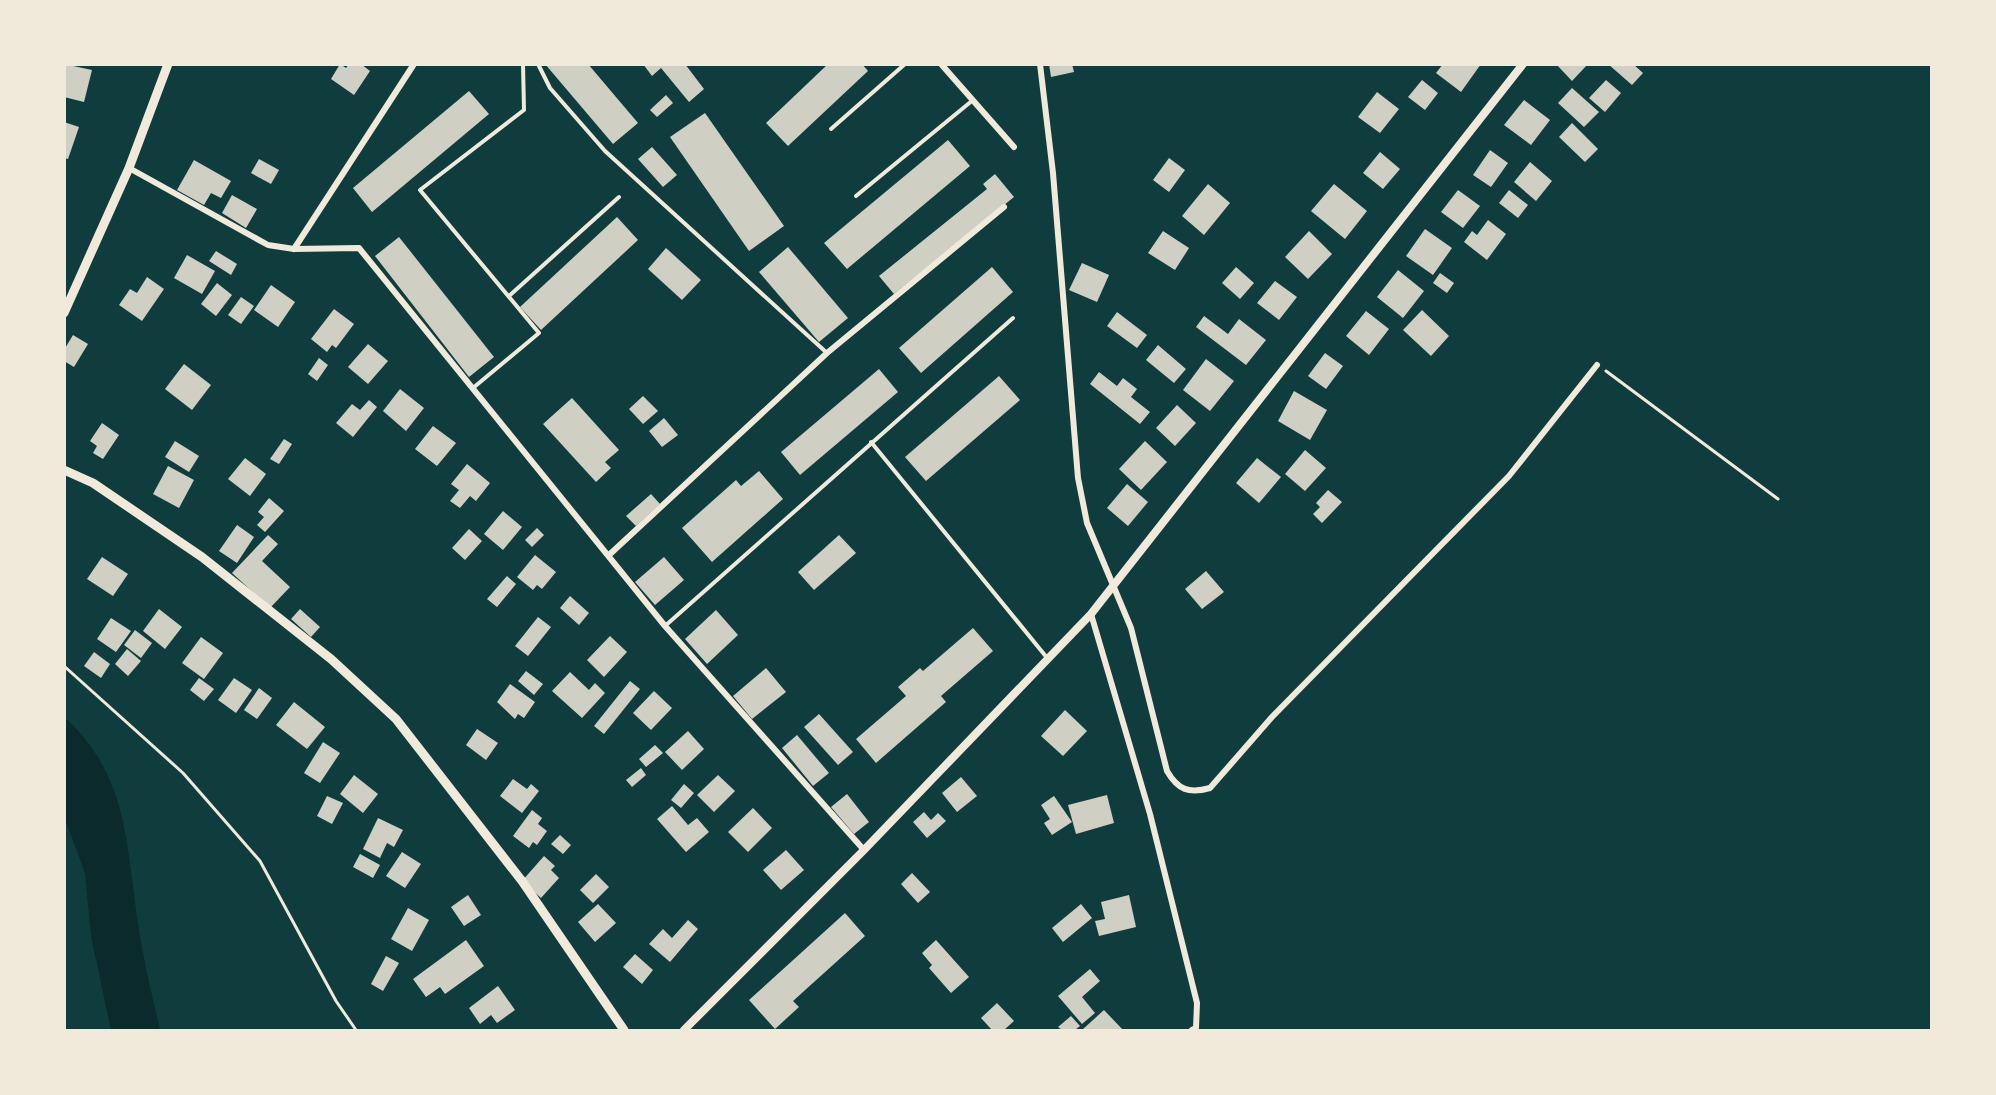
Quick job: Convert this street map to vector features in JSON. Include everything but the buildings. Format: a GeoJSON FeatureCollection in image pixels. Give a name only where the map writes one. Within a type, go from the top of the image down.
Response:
{"type":"FeatureCollection","features":[{"type":"Feature","properties":{"kind":"main road"},"geometry":{"type":"LineString","coordinates":[[64,313],[129,168],[168,64]]}},
{"type":"Feature","properties":{"kind":"main road"},"geometry":{"type":"LineString","coordinates":[[64,470],[93,483],[202,557],[332,659],[396,719],[522,881],[624,1030]]}},
{"type":"Feature","properties":{"kind":"street"},"geometry":{"type":"LineString","coordinates":[[294,249],[414,64]]}},
{"type":"Feature","properties":{"kind":"street"},"geometry":{"type":"LineString","coordinates":[[941,64],[1014,147]]}},
{"type":"Feature","properties":{"kind":"street"},"geometry":{"type":"LineString","coordinates":[[1040,64],[1053,173],[1078,478],[1087,523],[1131,628],[1167,771],[1174,782],[1184,790],[1195,792],[1210,788],[1272,717],[1509,476],[1597,365]]}},
{"type":"Feature","properties":{"kind":"street"},"geometry":{"type":"LineString","coordinates":[[684,1030],[864,850],[1091,614],[1523,64]]}},
{"type":"Feature","properties":{"kind":"street"},"geometry":{"type":"LineString","coordinates":[[129,168],[268,245],[294,249],[359,248],[665,626],[864,850]]}},
{"type":"Feature","properties":{"kind":"street"},"geometry":{"type":"LineString","coordinates":[[609,555],[827,353],[1004,207]]}},
{"type":"Feature","properties":{"kind":"street"},"geometry":{"type":"LineString","coordinates":[[1091,614],[1150,814],[1197,1003],[1196,1028],[1192,1030]]}},
{"type":"Feature","properties":{"kind":"lane"},"geometry":{"type":"LineString","coordinates":[[473,388],[538,333],[420,190],[524,110],[523,64]]}},
{"type":"Feature","properties":{"kind":"lane"},"geometry":{"type":"LineString","coordinates":[[538,64],[550,88],[605,152],[827,353]]}},
{"type":"Feature","properties":{"kind":"lane"},"geometry":{"type":"LineString","coordinates":[[831,129],[904,64]]}},
{"type":"Feature","properties":{"kind":"lane"},"geometry":{"type":"LineString","coordinates":[[856,196],[973,100]]}},
{"type":"Feature","properties":{"kind":"lane"},"geometry":{"type":"LineString","coordinates":[[509,296],[619,197]]}},
{"type":"Feature","properties":{"kind":"lane"},"geometry":{"type":"LineString","coordinates":[[665,626],[1012,318]]}},
{"type":"Feature","properties":{"kind":"lane"},"geometry":{"type":"LineString","coordinates":[[871,442],[1048,660]]}},
{"type":"Feature","properties":{"kind":"path"},"geometry":{"type":"LineString","coordinates":[[1597,365],[1778,499]]}},
{"type":"Feature","properties":{"kind":"path"},"geometry":{"type":"LineString","coordinates":[[64,666],[183,773],[260,861],[336,1001],[356,1030]]}},
{"type":"Feature","properties":{"kind":"water"},"geometry":{"type":"Polygon","coordinates":[[[64,717],[85,739],[101,762],[121,812],[142,950],[160,1030],[111,1030],[91,936],[85,873],[65,819],[64,717]]]}}]}
